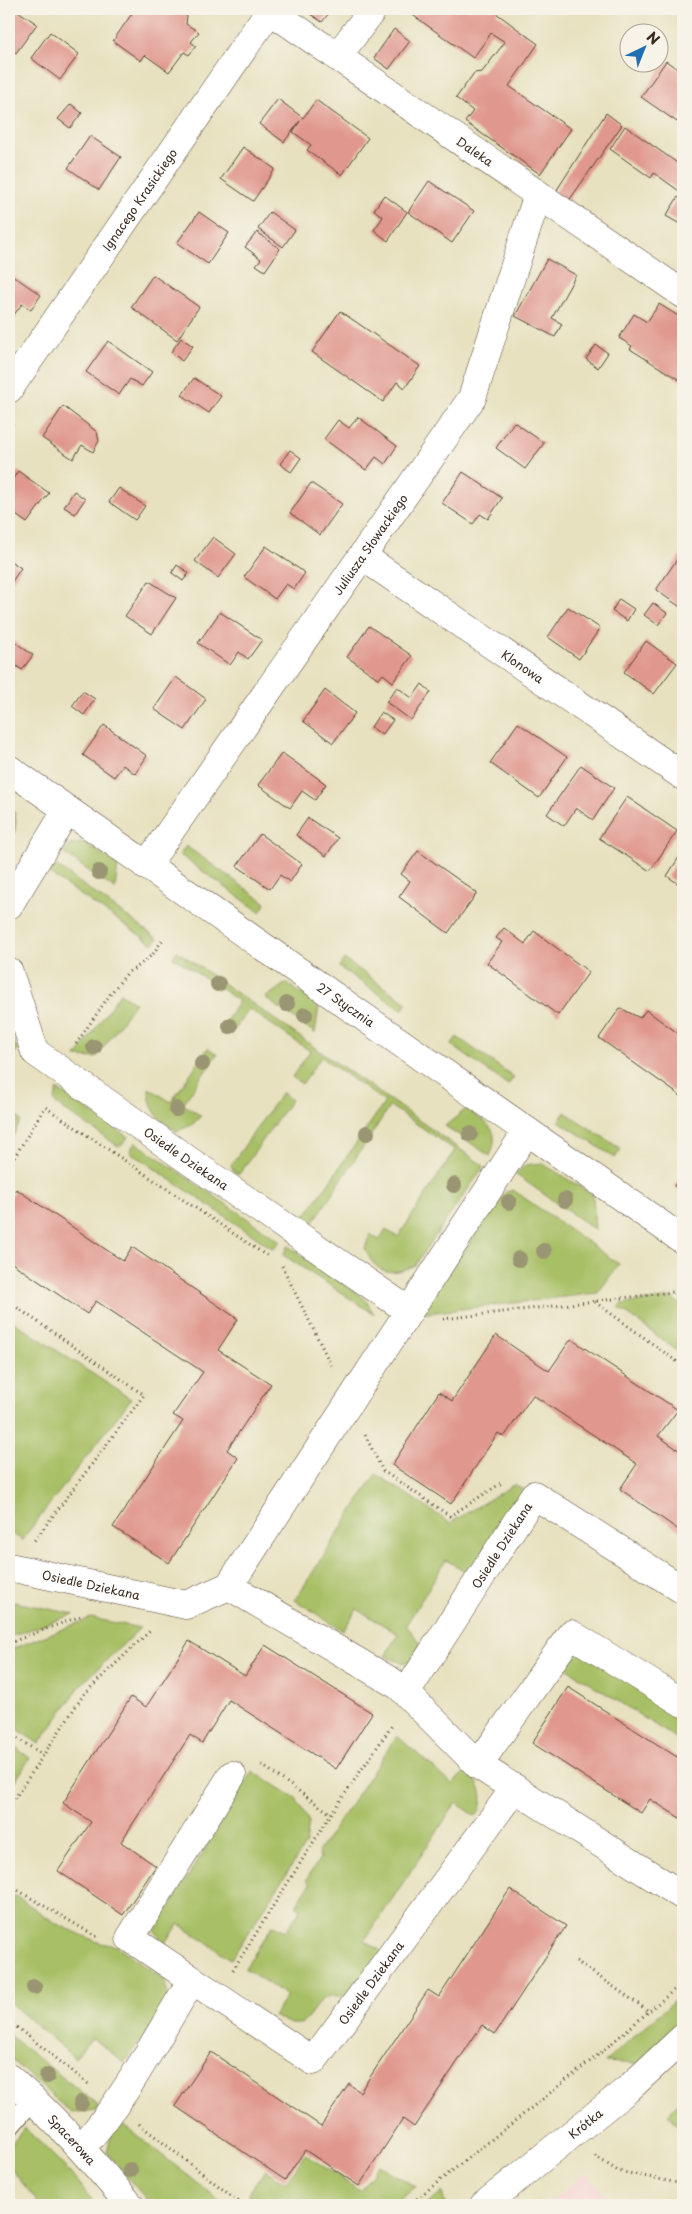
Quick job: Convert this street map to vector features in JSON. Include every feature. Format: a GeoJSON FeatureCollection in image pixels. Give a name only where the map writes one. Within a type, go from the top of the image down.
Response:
{"type":"FeatureCollection","features":[{"type":"Feature","properties":{"kind":"street","name":"Daleka"},"geometry":{"type":"LineString","coordinates":[[269,9],[683,294]]}},
{"type":"Feature","properties":{"kind":"street","name":"Ignacego Krasickiego"},"geometry":{"type":"LineString","coordinates":[[9,389],[269,9]]}},
{"type":"Feature","properties":{"kind":"street"},"geometry":{"type":"LineString","coordinates":[[338,57],[373,9]]}},
{"type":"Feature","properties":{"kind":"street","name":"Juliusza Słowackiego"},"geometry":{"type":"LineString","coordinates":[[146,866],[472,398],[538,194]]}},
{"type":"Feature","properties":{"kind":"street","name":"Klonowa"},"geometry":{"type":"LineString","coordinates":[[362,556],[683,776]]}},
{"type":"Feature","properties":{"kind":"street","name":"27 Stycznia"},"geometry":{"type":"LineString","coordinates":[[9,769],[683,1240]]}},
{"type":"Feature","properties":{"kind":"street"},"geometry":{"type":"LineString","coordinates":[[9,905],[67,810]]}},
{"type":"Feature","properties":{"kind":"street","name":"Osiedle Dziekana"},"geometry":{"type":"LineString","coordinates":[[9,972],[36,1052],[191,1162],[404,1318]]}},
{"type":"Feature","properties":{"kind":"street"},"geometry":{"type":"LineString","coordinates":[[527,1131],[228,1586],[399,1686],[478,1765],[683,1896]]}},
{"type":"Feature","properties":{"kind":"street","name":"Osiedle Dziekana"},"geometry":{"type":"LineString","coordinates":[[409,1696],[534,1495],[683,1590]]}},
{"type":"Feature","properties":{"kind":"street","name":"Osiedle Dziekana"},"geometry":{"type":"LineString","coordinates":[[11,1568],[186,1605],[228,1586]]}},
{"type":"Feature","properties":{"kind":"street"},"geometry":{"type":"LineString","coordinates":[[478,1765],[571,1634],[683,1703]]}},
{"type":"Feature","properties":{"kind":"street"},"geometry":{"type":"LineString","coordinates":[[130,1938],[232,1775]]}},
{"type":"Feature","properties":{"kind":"street","name":"Osiedle Dziekana"},"geometry":{"type":"LineString","coordinates":[[130,1938],[313,2061],[515,1788]]}},
{"type":"Feature","properties":{"kind":"street"},"geometry":{"type":"LineString","coordinates":[[81,2148],[118,2098],[192,1980]]}},
{"type":"Feature","properties":{"kind":"street","name":"Krótka"},"geometry":{"type":"LineString","coordinates":[[484,2205],[628,2089],[683,2038]]}},
{"type":"Feature","properties":{"kind":"street","name":"Spacerowa"},"geometry":{"type":"LineString","coordinates":[[9,2078],[33,2099],[81,2148],[130,2205]]}},
{"type":"Feature","properties":{"kind":"lane"},"geometry":{"type":"LineString","coordinates":[[9,2127],[33,2099]]}},
{"type":"Feature","properties":{"kind":"path"},"geometry":{"type":"LineString","coordinates":[[60,1069],[110,993],[128,972],[154,954],[164,938]]}},
{"type":"Feature","properties":{"kind":"path"},"geometry":{"type":"LineString","coordinates":[[9,1166],[44,1107],[290,1271]]}},
{"type":"Feature","properties":{"kind":"path"},"geometry":{"type":"LineString","coordinates":[[282,1266],[383,1471],[450,1516],[506,1480]]}},
{"type":"Feature","properties":{"kind":"path"},"geometry":{"type":"LineString","coordinates":[[404,1318],[594,1302],[673,1292],[683,1299]]}},
{"type":"Feature","properties":{"kind":"path"},"geometry":{"type":"LineString","coordinates":[[9,1302],[144,1395],[11,1568]]}},
{"type":"Feature","properties":{"kind":"path"},"geometry":{"type":"LineString","coordinates":[[594,1302],[683,1366]]}},
{"type":"Feature","properties":{"kind":"path"},"geometry":{"type":"LineString","coordinates":[[9,1643],[83,1616],[106,1589]]}},
{"type":"Feature","properties":{"kind":"path"},"geometry":{"type":"LineString","coordinates":[[9,1807],[84,1694],[156,1625]]}},
{"type":"Feature","properties":{"kind":"path"},"geometry":{"type":"LineString","coordinates":[[216,1996],[409,1696]]}},
{"type":"Feature","properties":{"kind":"path"},"geometry":{"type":"LineString","coordinates":[[9,1733],[43,1755]]}},
{"type":"Feature","properties":{"kind":"path"},"geometry":{"type":"LineString","coordinates":[[232,1775],[246,1754],[332,1814]]}},
{"type":"Feature","properties":{"kind":"path"},"geometry":{"type":"LineString","coordinates":[[9,1872],[10,1887],[98,1938],[130,1938]]}},
{"type":"Feature","properties":{"kind":"path"},"geometry":{"type":"LineString","coordinates":[[576,1961],[650,2012]]}},
{"type":"Feature","properties":{"kind":"path"},"geometry":{"type":"LineString","coordinates":[[409,2205],[650,2012],[683,1982]]}},
{"type":"Feature","properties":{"kind":"path"},"geometry":{"type":"LineString","coordinates":[[591,2152],[618,2171],[683,2184]]}},
{"type":"Feature","properties":{"kind":"shaded area"},"geometry":{"type":"Polygon","coordinates":[[[587,2174],[614,2205],[546,2205],[587,2174]]]}},
{"type":"Feature","properties":{"kind":"green space"},"geometry":{"type":"Polygon","coordinates":[[[9,804],[15,814],[16,824],[9,844],[9,804]]]}},
{"type":"Feature","properties":{"kind":"green space"},"geometry":{"type":"Polygon","coordinates":[[[80,843],[87,845],[118,865],[115,889],[63,853],[71,845],[80,843]]]}},
{"type":"Feature","properties":{"kind":"green space"},"geometry":{"type":"Polygon","coordinates":[[[186,846],[266,903],[260,912],[180,855],[186,846]]]}},
{"type":"Feature","properties":{"kind":"green space"},"geometry":{"type":"Polygon","coordinates":[[[54,864],[158,939],[153,944],[48,873],[54,864]]]}},
{"type":"Feature","properties":{"kind":"green space"},"geometry":{"type":"Polygon","coordinates":[[[177,951],[484,1166],[415,1265],[399,1271],[385,1271],[374,1264],[365,1248],[370,1234],[379,1240],[386,1230],[398,1237],[455,1150],[390,1106],[313,1223],[306,1220],[304,1218],[385,1102],[321,1057],[302,1084],[292,1077],[310,1051],[249,1009],[230,1035],[222,1028],[239,1001],[173,957],[177,951]]]}},
{"type":"Feature","properties":{"kind":"green space"},"geometry":{"type":"Polygon","coordinates":[[[344,959],[407,1003],[402,1010],[339,967],[344,959]]]}},
{"type":"Feature","properties":{"kind":"green space"},"geometry":{"type":"Polygon","coordinates":[[[286,983],[319,1006],[315,1033],[265,998],[286,983]]]}},
{"type":"Feature","properties":{"kind":"green space"},"geometry":{"type":"Polygon","coordinates":[[[120,993],[135,1003],[96,1058],[76,1057],[120,993]]]}},
{"type":"Feature","properties":{"kind":"green space"},"geometry":{"type":"Polygon","coordinates":[[[9,1030],[18,1050],[9,1059],[9,1030]]]}},
{"type":"Feature","properties":{"kind":"green space"},"geometry":{"type":"Polygon","coordinates":[[[457,1037],[514,1077],[508,1085],[451,1045],[457,1037]]]}},
{"type":"Feature","properties":{"kind":"green space"},"geometry":{"type":"Polygon","coordinates":[[[208,1048],[217,1054],[183,1104],[201,1116],[192,1125],[177,1131],[156,1114],[149,1096],[149,1088],[171,1102],[208,1048]]]}},
{"type":"Feature","properties":{"kind":"green space"},"geometry":{"type":"Polygon","coordinates":[[[58,1090],[128,1137],[122,1145],[118,1146],[57,1105],[54,1100],[58,1090]]]}},
{"type":"Feature","properties":{"kind":"green space"},"geometry":{"type":"Polygon","coordinates":[[[282,1092],[291,1100],[240,1173],[235,1173],[231,1165],[282,1092]]]}},
{"type":"Feature","properties":{"kind":"green space"},"geometry":{"type":"Polygon","coordinates":[[[9,1108],[21,1121],[9,1143],[9,1108]]]}},
{"type":"Feature","properties":{"kind":"green space"},"geometry":{"type":"Polygon","coordinates":[[[466,1109],[486,1123],[493,1133],[493,1147],[490,1156],[445,1126],[466,1109]]]}},
{"type":"Feature","properties":{"kind":"green space"},"geometry":{"type":"Polygon","coordinates":[[[565,1112],[621,1149],[615,1158],[559,1121],[565,1112]]]}},
{"type":"Feature","properties":{"kind":"green space"},"geometry":{"type":"Polygon","coordinates":[[[135,1142],[280,1241],[273,1249],[130,1152],[135,1142]]]}},
{"type":"Feature","properties":{"kind":"green space"},"geometry":{"type":"Polygon","coordinates":[[[542,1163],[593,1195],[595,1230],[515,1174],[526,1165],[542,1163]]]}},
{"type":"Feature","properties":{"kind":"green space"},"geometry":{"type":"Polygon","coordinates":[[[513,1190],[619,1264],[598,1293],[419,1314],[506,1192],[513,1190]]]}},
{"type":"Feature","properties":{"kind":"green space"},"geometry":{"type":"Polygon","coordinates":[[[288,1246],[365,1299],[374,1314],[283,1255],[288,1246]]]}},
{"type":"Feature","properties":{"kind":"green space"},"geometry":{"type":"Polygon","coordinates":[[[672,1298],[683,1306],[683,1355],[618,1307],[621,1304],[672,1298]]]}},
{"type":"Feature","properties":{"kind":"green space"},"geometry":{"type":"Polygon","coordinates":[[[9,1319],[131,1399],[22,1540],[9,1532],[9,1319]]]}},
{"type":"Feature","properties":{"kind":"green space"},"geometry":{"type":"Polygon","coordinates":[[[376,1474],[450,1523],[515,1484],[525,1492],[467,1572],[446,1560],[406,1625],[421,1644],[410,1663],[400,1662],[385,1656],[398,1634],[357,1609],[343,1631],[295,1600],[376,1474]]]}},
{"type":"Feature","properties":{"kind":"green space"},"geometry":{"type":"Polygon","coordinates":[[[9,1601],[74,1614],[9,1637],[9,1601]]]}},
{"type":"Feature","properties":{"kind":"green space"},"geometry":{"type":"Polygon","coordinates":[[[91,1618],[140,1628],[81,1685],[39,1744],[9,1723],[9,1650],[91,1618]]]}},
{"type":"Feature","properties":{"kind":"green space"},"geometry":{"type":"Polygon","coordinates":[[[578,1650],[683,1713],[683,1743],[560,1664],[567,1653],[578,1650]]]}},
{"type":"Feature","properties":{"kind":"green space"},"geometry":{"type":"Polygon","coordinates":[[[397,1736],[452,1784],[468,1769],[481,1792],[482,1803],[480,1809],[476,1816],[456,1803],[365,1940],[384,1953],[349,1997],[330,1996],[325,1998],[301,2024],[291,2024],[273,2016],[287,1996],[245,1968],[273,1925],[286,1931],[301,1909],[296,1905],[310,1884],[306,1880],[320,1858],[318,1852],[397,1736]]]}},
{"type":"Feature","properties":{"kind":"green space"},"geometry":{"type":"Polygon","coordinates":[[[9,1743],[30,1758],[9,1791],[9,1743]]]}},
{"type":"Feature","properties":{"kind":"green space"},"geometry":{"type":"Polygon","coordinates":[[[252,1771],[296,1798],[309,1822],[306,1844],[231,1959],[179,1924],[165,1944],[155,1931],[252,1771]]]}},
{"type":"Feature","properties":{"kind":"green space"},"geometry":{"type":"Polygon","coordinates":[[[16,1896],[57,1924],[100,1943],[117,1946],[164,1979],[168,1995],[166,2006],[124,2063],[92,2038],[75,2058],[9,2002],[9,1897],[16,1896]]]}},
{"type":"Feature","properties":{"kind":"green space"},"geometry":{"type":"Polygon","coordinates":[[[683,1993],[683,2021],[637,2064],[605,2062],[683,1993]]]}},
{"type":"Feature","properties":{"kind":"green space"},"geometry":{"type":"Polygon","coordinates":[[[9,2035],[99,2106],[97,2110],[71,2113],[9,2057],[9,2035]]]}},
{"type":"Feature","properties":{"kind":"green space"},"geometry":{"type":"Polygon","coordinates":[[[683,2099],[683,2128],[682,2129],[668,2114],[683,2099]]]}},
{"type":"Feature","properties":{"kind":"green space"},"geometry":{"type":"Polygon","coordinates":[[[117,2120],[226,2205],[151,2205],[107,2153],[114,2124],[117,2120]]]}},
{"type":"Feature","properties":{"kind":"green space"},"geometry":{"type":"Polygon","coordinates":[[[25,2128],[65,2167],[96,2205],[40,2205],[9,2166],[9,2147],[25,2128]]]}},
{"type":"Feature","properties":{"kind":"green space"},"geometry":{"type":"Polygon","coordinates":[[[305,2154],[360,2191],[379,2165],[416,2187],[392,2205],[258,2205],[250,2200],[249,2193],[265,2170],[286,2183],[305,2154]]]}},
{"type":"Feature","properties":{"kind":"green space"},"geometry":{"type":"Polygon","coordinates":[[[442,2192],[445,2205],[425,2205],[442,2192]]]}},
{"type":"Feature","properties":{"kind":"building"},"geometry":{"type":"Polygon","coordinates":[[[9,9],[15,9],[37,24],[16,53],[9,47],[9,9]]]}},
{"type":"Feature","properties":{"kind":"building"},"geometry":{"type":"Polygon","coordinates":[[[135,9],[166,9],[172,13],[178,10],[187,16],[186,24],[199,32],[191,42],[196,46],[189,55],[184,52],[169,72],[145,55],[141,61],[113,41],[135,9]]]}},
{"type":"Feature","properties":{"kind":"building"},"geometry":{"type":"Polygon","coordinates":[[[303,9],[332,9],[322,22],[303,9]]]}},
{"type":"Feature","properties":{"kind":"building"},"geometry":{"type":"Polygon","coordinates":[[[409,9],[496,9],[498,10],[496,13],[538,44],[509,86],[571,129],[540,174],[465,122],[473,111],[456,98],[474,73],[482,72],[505,42],[491,33],[473,58],[407,11],[409,9]]]}},
{"type":"Feature","properties":{"kind":"building"},"geometry":{"type":"Polygon","coordinates":[[[394,29],[410,41],[389,69],[374,58],[394,29]]]}},
{"type":"Feature","properties":{"kind":"building"},"geometry":{"type":"Polygon","coordinates":[[[50,32],[79,54],[60,80],[31,58],[50,32]]]}},
{"type":"Feature","properties":{"kind":"building"},"geometry":{"type":"Polygon","coordinates":[[[670,64],[680,71],[683,67],[683,113],[677,122],[641,97],[658,72],[670,72],[670,64]]]}},
{"type":"Feature","properties":{"kind":"building"},"geometry":{"type":"Polygon","coordinates":[[[278,99],[303,118],[316,100],[368,138],[342,175],[307,150],[311,145],[293,132],[300,121],[284,142],[259,124],[278,99]]]}},
{"type":"Feature","properties":{"kind":"building"},"geometry":{"type":"Polygon","coordinates":[[[71,104],[82,113],[70,128],[58,119],[71,104]]]}},
{"type":"Feature","properties":{"kind":"building"},"geometry":{"type":"Polygon","coordinates":[[[606,113],[622,125],[568,202],[555,193],[606,113]]]}},
{"type":"Feature","properties":{"kind":"building"},"geometry":{"type":"Polygon","coordinates":[[[625,126],[683,167],[682,193],[654,173],[651,178],[610,149],[625,126]]]}},
{"type":"Feature","properties":{"kind":"building"},"geometry":{"type":"Polygon","coordinates":[[[90,136],[121,157],[99,190],[68,168],[90,136]]]}},
{"type":"Feature","properties":{"kind":"building"},"geometry":{"type":"Polygon","coordinates":[[[243,147],[275,169],[253,201],[221,179],[243,147]]]}},
{"type":"Feature","properties":{"kind":"building"},"geometry":{"type":"Polygon","coordinates":[[[429,181],[474,211],[452,243],[408,212],[429,181]]]}},
{"type":"Feature","properties":{"kind":"building"},"geometry":{"type":"Polygon","coordinates":[[[384,195],[407,212],[388,241],[374,230],[383,217],[374,210],[384,195]]]}},
{"type":"Feature","properties":{"kind":"building"},"geometry":{"type":"Polygon","coordinates":[[[678,197],[683,201],[683,218],[680,224],[666,216],[678,197]]]}},
{"type":"Feature","properties":{"kind":"building"},"geometry":{"type":"Polygon","coordinates":[[[199,212],[229,233],[208,264],[177,243],[199,212]]]}},
{"type":"Feature","properties":{"kind":"building"},"geometry":{"type":"Polygon","coordinates":[[[270,212],[295,230],[283,247],[258,229],[270,212]]]}},
{"type":"Feature","properties":{"kind":"building"},"geometry":{"type":"Polygon","coordinates":[[[257,232],[280,249],[265,271],[256,265],[261,259],[245,247],[257,232]]]}},
{"type":"Feature","properties":{"kind":"building"},"geometry":{"type":"Polygon","coordinates":[[[547,259],[576,275],[552,318],[562,324],[555,337],[515,316],[547,259]]]}},
{"type":"Feature","properties":{"kind":"building"},"geometry":{"type":"Polygon","coordinates":[[[9,273],[41,295],[31,310],[22,304],[10,320],[9,273]]]}},
{"type":"Feature","properties":{"kind":"building"},"geometry":{"type":"Polygon","coordinates":[[[153,275],[199,307],[177,340],[131,307],[153,275]]]}},
{"type":"Feature","properties":{"kind":"building"},"geometry":{"type":"Polygon","coordinates":[[[659,304],[683,319],[683,377],[681,381],[630,349],[632,346],[619,338],[634,314],[647,322],[659,304]]]}},
{"type":"Feature","properties":{"kind":"building"},"geometry":{"type":"Polygon","coordinates":[[[340,311],[420,366],[405,388],[397,382],[383,402],[312,352],[340,311]]]}},
{"type":"Feature","properties":{"kind":"building"},"geometry":{"type":"Polygon","coordinates":[[[181,338],[193,346],[182,361],[171,352],[181,338]]]}},
{"type":"Feature","properties":{"kind":"building"},"geometry":{"type":"Polygon","coordinates":[[[108,341],[152,372],[142,386],[130,379],[119,395],[86,372],[108,341]]]}},
{"type":"Feature","properties":{"kind":"building"},"geometry":{"type":"Polygon","coordinates":[[[596,345],[608,353],[598,368],[586,359],[596,345]]]}},
{"type":"Feature","properties":{"kind":"building"},"geometry":{"type":"Polygon","coordinates":[[[194,378],[221,396],[209,413],[182,395],[194,378]]]}},
{"type":"Feature","properties":{"kind":"building"},"geometry":{"type":"Polygon","coordinates":[[[63,406],[97,432],[99,441],[93,452],[82,445],[73,459],[42,438],[63,406]]]}},
{"type":"Feature","properties":{"kind":"building"},"geometry":{"type":"Polygon","coordinates":[[[358,417],[397,446],[385,464],[376,457],[366,470],[324,439],[338,420],[349,428],[358,417]]]}},
{"type":"Feature","properties":{"kind":"building"},"geometry":{"type":"Polygon","coordinates":[[[514,422],[544,443],[525,469],[496,448],[514,422]]]}},
{"type":"Feature","properties":{"kind":"building"},"geometry":{"type":"Polygon","coordinates":[[[290,450],[301,458],[291,472],[280,464],[290,450]]]}},
{"type":"Feature","properties":{"kind":"building"},"geometry":{"type":"Polygon","coordinates":[[[18,471],[49,493],[27,523],[9,510],[9,485],[18,471]]]}},
{"type":"Feature","properties":{"kind":"building"},"geometry":{"type":"Polygon","coordinates":[[[463,472],[502,498],[488,519],[480,514],[473,524],[442,503],[463,472]]]}},
{"type":"Feature","properties":{"kind":"building"},"geometry":{"type":"Polygon","coordinates":[[[311,483],[342,504],[320,535],[290,513],[311,483]]]}},
{"type":"Feature","properties":{"kind":"building"},"geometry":{"type":"Polygon","coordinates":[[[119,488],[145,506],[135,520],[109,502],[119,488]]]}},
{"type":"Feature","properties":{"kind":"building"},"geometry":{"type":"Polygon","coordinates":[[[74,491],[85,499],[75,514],[64,507],[74,491]]]}},
{"type":"Feature","properties":{"kind":"building"},"geometry":{"type":"Polygon","coordinates":[[[213,537],[236,554],[218,578],[195,561],[213,537]]]}},
{"type":"Feature","properties":{"kind":"building"},"geometry":{"type":"Polygon","coordinates":[[[266,546],[305,573],[294,589],[286,584],[275,599],[244,577],[266,546]]]}},
{"type":"Feature","properties":{"kind":"building"},"geometry":{"type":"Polygon","coordinates":[[[680,555],[683,557],[683,609],[656,590],[680,555]]]}},
{"type":"Feature","properties":{"kind":"building"},"geometry":{"type":"Polygon","coordinates":[[[9,560],[21,568],[9,586],[9,560]]]}},
{"type":"Feature","properties":{"kind":"building"},"geometry":{"type":"Polygon","coordinates":[[[177,565],[189,573],[183,581],[172,573],[177,565]]]}},
{"type":"Feature","properties":{"kind":"building"},"geometry":{"type":"Polygon","coordinates":[[[149,581],[176,598],[152,634],[125,616],[149,581]]]}},
{"type":"Feature","properties":{"kind":"building"},"geometry":{"type":"Polygon","coordinates":[[[619,599],[634,609],[627,621],[612,611],[619,599]]]}},
{"type":"Feature","properties":{"kind":"building"},"geometry":{"type":"Polygon","coordinates":[[[653,603],[667,613],[658,625],[644,615],[653,603]]]}},
{"type":"Feature","properties":{"kind":"building"},"geometry":{"type":"Polygon","coordinates":[[[568,607],[600,628],[579,659],[548,637],[568,607]]]}},
{"type":"Feature","properties":{"kind":"building"},"geometry":{"type":"Polygon","coordinates":[[[220,612],[262,640],[248,659],[239,652],[230,665],[198,643],[220,612]]]}},
{"type":"Feature","properties":{"kind":"building"},"geometry":{"type":"Polygon","coordinates":[[[369,626],[412,656],[393,682],[383,674],[379,679],[347,657],[369,626]]]}},
{"type":"Feature","properties":{"kind":"building"},"geometry":{"type":"Polygon","coordinates":[[[9,638],[33,655],[22,670],[9,661],[9,638]]]}},
{"type":"Feature","properties":{"kind":"building"},"geometry":{"type":"Polygon","coordinates":[[[646,641],[677,663],[654,694],[624,672],[646,641]]]}},
{"type":"Feature","properties":{"kind":"building"},"geometry":{"type":"Polygon","coordinates":[[[176,677],[206,699],[185,730],[154,709],[176,677]]]}},
{"type":"Feature","properties":{"kind":"building"},"geometry":{"type":"Polygon","coordinates":[[[422,684],[431,692],[411,720],[386,702],[397,687],[412,698],[422,684]]]}},
{"type":"Feature","properties":{"kind":"building"},"geometry":{"type":"Polygon","coordinates":[[[325,690],[355,713],[333,743],[303,721],[325,690]]]}},
{"type":"Feature","properties":{"kind":"building"},"geometry":{"type":"Polygon","coordinates":[[[83,691],[95,699],[84,715],[72,706],[83,691]]]}},
{"type":"Feature","properties":{"kind":"building"},"geometry":{"type":"Polygon","coordinates":[[[381,712],[393,720],[382,735],[371,727],[381,712]]]}},
{"type":"Feature","properties":{"kind":"building"},"geometry":{"type":"Polygon","coordinates":[[[518,723],[567,757],[539,798],[490,763],[518,723]]]}},
{"type":"Feature","properties":{"kind":"building"},"geometry":{"type":"Polygon","coordinates":[[[104,725],[147,756],[135,774],[123,765],[114,777],[83,755],[104,725]]]}},
{"type":"Feature","properties":{"kind":"building"},"geometry":{"type":"Polygon","coordinates":[[[282,753],[326,784],[315,800],[302,791],[290,808],[258,785],[282,753]]]}},
{"type":"Feature","properties":{"kind":"building"},"geometry":{"type":"Polygon","coordinates":[[[581,765],[614,788],[593,820],[576,808],[564,826],[547,814],[581,765]]]}},
{"type":"Feature","properties":{"kind":"building"},"geometry":{"type":"Polygon","coordinates":[[[627,797],[677,831],[650,871],[599,838],[627,797]]]}},
{"type":"Feature","properties":{"kind":"building"},"geometry":{"type":"Polygon","coordinates":[[[308,818],[338,838],[326,856],[296,835],[308,818]]]}},
{"type":"Feature","properties":{"kind":"building"},"geometry":{"type":"Polygon","coordinates":[[[260,834],[302,864],[290,882],[280,875],[270,889],[237,866],[260,834]]]}},
{"type":"Feature","properties":{"kind":"building"},"geometry":{"type":"Polygon","coordinates":[[[418,851],[477,893],[448,933],[399,897],[410,881],[401,874],[418,851]]]}},
{"type":"Feature","properties":{"kind":"building"},"geometry":{"type":"Polygon","coordinates":[[[683,851],[683,887],[667,876],[683,851]]]}},
{"type":"Feature","properties":{"kind":"building"},"geometry":{"type":"Polygon","coordinates":[[[504,928],[525,944],[534,931],[589,972],[558,1015],[487,963],[502,942],[496,938],[504,928]]]}},
{"type":"Feature","properties":{"kind":"building"},"geometry":{"type":"Polygon","coordinates":[[[620,1008],[640,1018],[646,1010],[683,1037],[682,1097],[599,1038],[620,1008]]]}},
{"type":"Feature","properties":{"kind":"building"},"geometry":{"type":"Polygon","coordinates":[[[683,1172],[683,1192],[674,1186],[683,1172]]]}},
{"type":"Feature","properties":{"kind":"building"},"geometry":{"type":"Polygon","coordinates":[[[16,1189],[123,1261],[132,1247],[238,1319],[218,1350],[271,1384],[227,1450],[238,1458],[169,1563],[113,1527],[183,1421],[173,1415],[203,1372],[96,1301],[87,1314],[9,1261],[9,1200],[16,1189]]]}},
{"type":"Feature","properties":{"kind":"building"},"geometry":{"type":"Polygon","coordinates":[[[496,1335],[549,1371],[571,1339],[678,1410],[658,1436],[683,1453],[683,1533],[620,1489],[637,1464],[533,1395],[504,1437],[498,1433],[451,1504],[392,1465],[439,1392],[452,1401],[496,1335]]]}},
{"type":"Feature","properties":{"kind":"building"},"geometry":{"type":"Polygon","coordinates":[[[189,1641],[245,1676],[265,1645],[372,1713],[336,1769],[229,1700],[202,1743],[190,1735],[121,1842],[156,1866],[123,1915],[58,1871],[91,1822],[63,1803],[131,1697],[146,1707],[189,1641]]]}},
{"type":"Feature","properties":{"kind":"building"},"geometry":{"type":"Polygon","coordinates":[[[568,1687],[677,1757],[683,1748],[683,1820],[650,1799],[641,1813],[532,1743],[568,1687]]]}},
{"type":"Feature","properties":{"kind":"building"},"geometry":{"type":"Polygon","coordinates":[[[510,1889],[566,1926],[495,2034],[482,2025],[414,2127],[403,2119],[359,2186],[305,2150],[285,2180],[175,2106],[211,2052],[321,2126],[349,2084],[360,2092],[428,1990],[439,1997],[510,1889]]]}}]}
